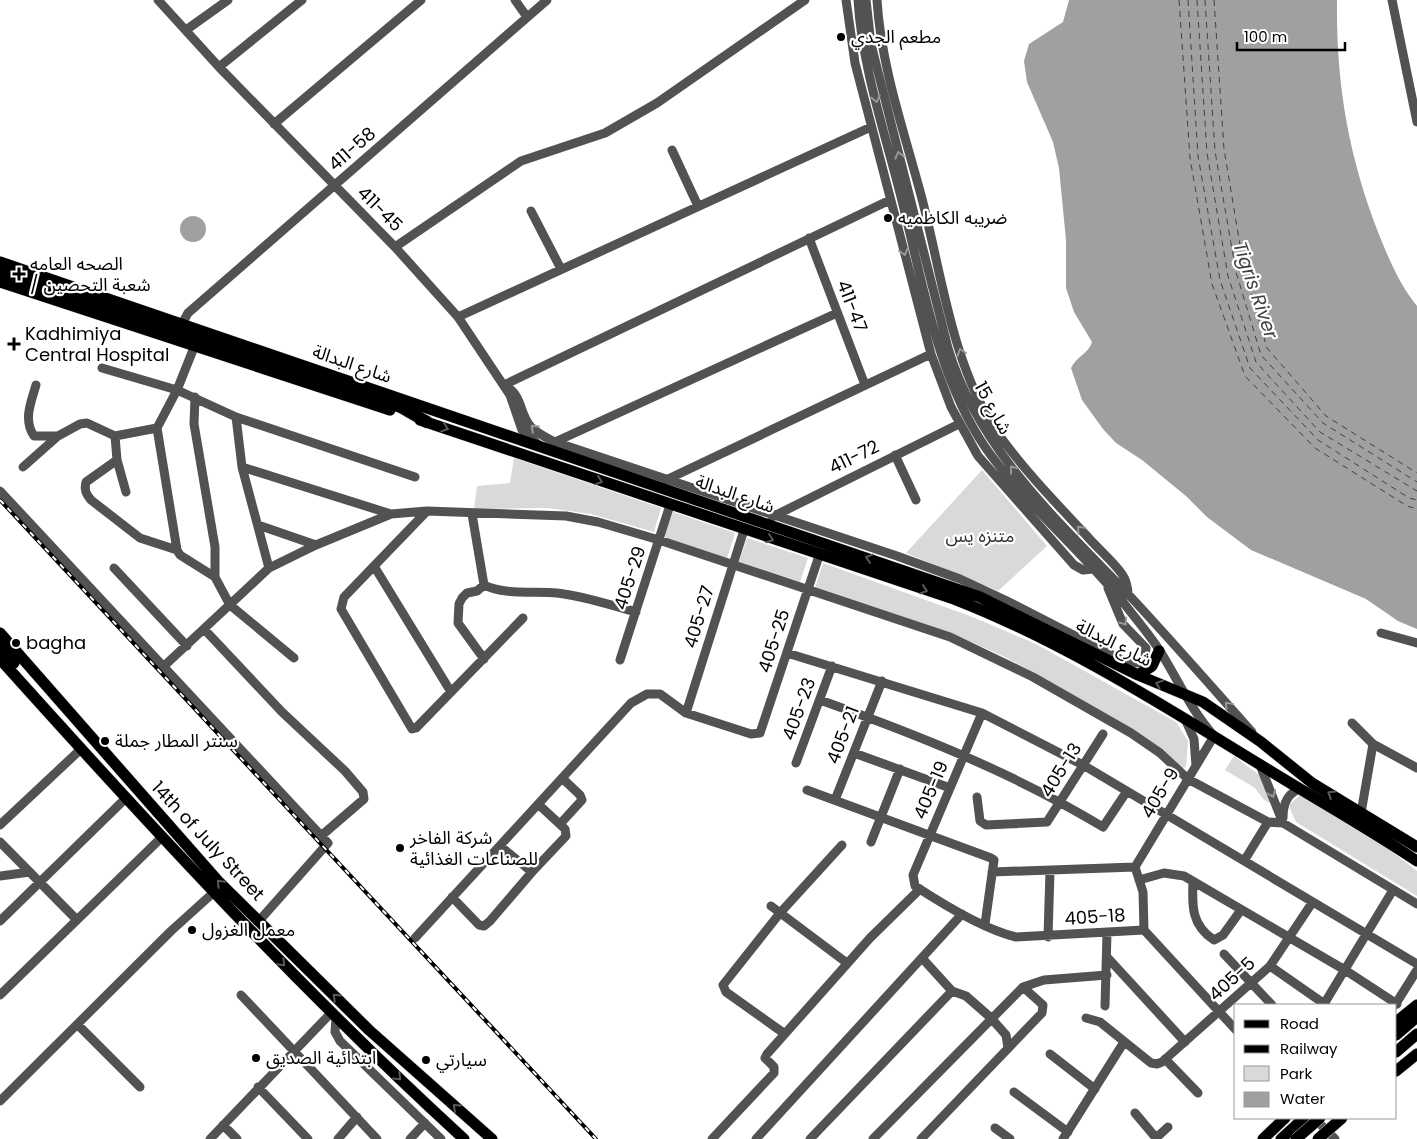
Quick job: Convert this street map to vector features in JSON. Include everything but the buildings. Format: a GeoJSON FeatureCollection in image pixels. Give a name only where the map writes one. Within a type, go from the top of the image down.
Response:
{"type":"FeatureCollection","features":[{"type":"Feature","properties":{"kind":"highway"},"geometry":{"type":"LineString","coordinates":[[0,272],[199,342],[400,407],[427,422]]}},
{"type":"Feature","properties":{"kind":"main road","name":"شارع البدالة"},"geometry":{"type":"LineString","coordinates":[[0,262],[539,445],[554,446],[771,519],[974,594],[1018,614],[1138,675],[1203,702],[1261,742],[1298,773],[1417,847]]}},
{"type":"Feature","properties":{"kind":"main road"},"geometry":{"type":"LineString","coordinates":[[0,282],[199,342]]}},
{"type":"Feature","properties":{"kind":"main road","name":"شارع البدالة"},"geometry":{"type":"LineString","coordinates":[[427,422],[819,556],[946,596],[986,612],[1070,654],[1185,719],[1417,861]]}},
{"type":"Feature","properties":{"kind":"main road"},"geometry":{"type":"LineString","coordinates":[[664,503],[665,483]]}},
{"type":"Feature","properties":{"kind":"main road","name":"14th of July Street"},"geometry":{"type":"LineString","coordinates":[[0,633],[202,864],[258,922],[369,1030],[492,1139]]}},
{"type":"Feature","properties":{"kind":"main road"},"geometry":{"type":"LineString","coordinates":[[0,651],[96,752],[110,772],[116,787]]}},
{"type":"Feature","properties":{"kind":"main road","name":"14th of July Street"},"geometry":{"type":"LineString","coordinates":[[0,651],[81,749],[213,893],[334,1016],[464,1139]]}},
{"type":"Feature","properties":{"kind":"main road"},"geometry":{"type":"LineString","coordinates":[[1138,675],[1152,666],[1159,651]]}},
{"type":"Feature","properties":{"kind":"main road"},"geometry":{"type":"LineString","coordinates":[[1397,1021],[1417,1004]]}},
{"type":"Feature","properties":{"kind":"main road"},"geometry":{"type":"LineString","coordinates":[[1397,1034],[1417,1017]]}},
{"type":"Feature","properties":{"kind":"main road"},"geometry":{"type":"LineString","coordinates":[[1397,1051],[1417,1034]]}},
{"type":"Feature","properties":{"kind":"main road"},"geometry":{"type":"LineString","coordinates":[[1397,1069],[1417,1054]]}},
{"type":"Feature","properties":{"kind":"main road"},"geometry":{"type":"LineString","coordinates":[[1263,1139],[1284,1119]]}},
{"type":"Feature","properties":{"kind":"main road"},"geometry":{"type":"LineString","coordinates":[[1281,1139],[1303,1119]]}},
{"type":"Feature","properties":{"kind":"main road"},"geometry":{"type":"LineString","coordinates":[[1318,1139],[1341,1119]]}},
{"type":"Feature","properties":{"kind":"main road"},"geometry":{"type":"LineString","coordinates":[[1296,1139],[1321,1122]]}},
{"type":"Feature","properties":{"kind":"street"},"geometry":{"type":"LineString","coordinates":[[186,30],[228,0]]}},
{"type":"Feature","properties":{"kind":"street"},"geometry":{"type":"LineString","coordinates":[[219,67],[302,0]]}},
{"type":"Feature","properties":{"kind":"street"},"geometry":{"type":"LineString","coordinates":[[274,124],[421,0]]}},
{"type":"Feature","properties":{"kind":"street"},"geometry":{"type":"LineString","coordinates":[[515,0],[527,18]]}},
{"type":"Feature","properties":{"kind":"street","name":"411-58"},"geometry":{"type":"LineString","coordinates":[[182,324],[188,313],[547,0]]}},
{"type":"Feature","properties":{"kind":"street"},"geometry":{"type":"LineString","coordinates":[[395,247],[521,161],[605,132],[657,103],[805,0]]}},
{"type":"Feature","properties":{"kind":"street"},"geometry":{"type":"LineString","coordinates":[[846,0],[852,50],[931,354],[959,424],[985,465],[1077,567],[1086,570],[1094,565],[1103,553]]}},
{"type":"Feature","properties":{"kind":"street","name":"شارع 15"},"geometry":{"type":"LineString","coordinates":[[858,0],[865,53],[923,283],[946,368],[968,420],[1005,474],[1094,565],[1261,742]]}},
{"type":"Feature","properties":{"kind":"street","name":"شارع 15"},"geometry":{"type":"LineString","coordinates":[[866,0],[871,44],[948,348],[968,402],[990,439],[1010,466],[1071,541]]}},
{"type":"Feature","properties":{"kind":"street"},"geometry":{"type":"LineString","coordinates":[[877,0],[882,46],[906,145],[921,195],[958,344],[982,407],[1012,452],[1123,576],[1125,598]]}},
{"type":"Feature","properties":{"kind":"street"},"geometry":{"type":"LineString","coordinates":[[1392,0],[1415,104],[1417,122]]}},
{"type":"Feature","properties":{"kind":"street","name":"411-45"},"geometry":{"type":"LineString","coordinates":[[164,2],[219,67],[395,247],[458,317],[504,385]]}},
{"type":"Feature","properties":{"kind":"street"},"geometry":{"type":"LineString","coordinates":[[458,317],[871,127]]}},
{"type":"Feature","properties":{"kind":"street"},"geometry":{"type":"LineString","coordinates":[[672,150],[698,206]]}},
{"type":"Feature","properties":{"kind":"street"},"geometry":{"type":"LineString","coordinates":[[908,190],[921,195]]}},
{"type":"Feature","properties":{"kind":"street"},"geometry":{"type":"LineString","coordinates":[[504,385],[890,200]]}},
{"type":"Feature","properties":{"kind":"street"},"geometry":{"type":"LineString","coordinates":[[531,211],[561,269]]}},
{"type":"Feature","properties":{"kind":"street","name":"411-47"},"geometry":{"type":"LineString","coordinates":[[809,238],[865,385]]}},
{"type":"Feature","properties":{"kind":"street"},"geometry":{"type":"LineString","coordinates":[[911,278],[923,283]]}},
{"type":"Feature","properties":{"kind":"street"},"geometry":{"type":"LineString","coordinates":[[504,385],[514,390],[526,420],[532,428],[554,446],[838,313]]}},
{"type":"Feature","properties":{"kind":"street"},"geometry":{"type":"LineString","coordinates":[[199,342],[157,428],[177,550],[180,555],[215,577]]}},
{"type":"Feature","properties":{"kind":"street"},"geometry":{"type":"LineString","coordinates":[[665,483],[931,354]]}},
{"type":"Feature","properties":{"kind":"street"},"geometry":{"type":"LineString","coordinates":[[102,368],[177,390],[236,417],[415,477]]}},
{"type":"Feature","properties":{"kind":"street"},"geometry":{"type":"LineString","coordinates":[[36,384],[28,415],[29,428],[34,436],[58,436]]}},
{"type":"Feature","properties":{"kind":"street"},"geometry":{"type":"LineString","coordinates":[[504,385],[514,405],[522,430],[539,445]]}},
{"type":"Feature","properties":{"kind":"street"},"geometry":{"type":"LineString","coordinates":[[195,397],[194,424],[215,547],[215,577],[230,605],[294,658]]}},
{"type":"Feature","properties":{"kind":"street"},"geometry":{"type":"LineString","coordinates":[[236,417],[242,467],[269,568]]}},
{"type":"Feature","properties":{"kind":"street"},"geometry":{"type":"LineString","coordinates":[[23,467],[58,436],[80,424],[87,423],[115,436],[157,428]]}},
{"type":"Feature","properties":{"kind":"street","name":"411-72"},"geometry":{"type":"LineString","coordinates":[[771,519],[959,424]]}},
{"type":"Feature","properties":{"kind":"street"},"geometry":{"type":"LineString","coordinates":[[115,436],[117,460],[126,492]]}},
{"type":"Feature","properties":{"kind":"street"},"geometry":{"type":"LineString","coordinates":[[895,455],[916,500]]}},
{"type":"Feature","properties":{"kind":"street"},"geometry":{"type":"LineString","coordinates":[[117,460],[86,482],[84,488],[90,500],[140,538],[177,550]]}},
{"type":"Feature","properties":{"kind":"street"},"geometry":{"type":"LineString","coordinates":[[242,467],[391,514]]}},
{"type":"Feature","properties":{"kind":"street"},"geometry":{"type":"LineString","coordinates":[[0,491],[328,843],[258,922]]}},
{"type":"Feature","properties":{"kind":"street","name":"405-29"},"geometry":{"type":"LineString","coordinates":[[620,660],[658,540],[664,503]]}},
{"type":"Feature","properties":{"kind":"street"},"geometry":{"type":"LineString","coordinates":[[427,512],[344,597],[341,609],[412,729],[416,728],[523,618]]}},
{"type":"Feature","properties":{"kind":"street"},"geometry":{"type":"LineString","coordinates":[[163,667],[269,568],[316,545],[391,514],[427,512],[566,516],[598,522],[658,540],[950,637],[1025,673],[1131,733],[1160,753],[1188,779],[1268,822],[1283,823],[1417,904]]}},
{"type":"Feature","properties":{"kind":"street"},"geometry":{"type":"LineString","coordinates":[[472,514],[484,585]]}},
{"type":"Feature","properties":{"kind":"street"},"geometry":{"type":"LineString","coordinates":[[771,519],[897,556],[960,580],[1005,600],[1124,660],[1139,663],[1145,657],[1146,648],[1123,624],[1103,578]]}},
{"type":"Feature","properties":{"kind":"street"},"geometry":{"type":"LineString","coordinates":[[258,525],[316,545]]}},
{"type":"Feature","properties":{"kind":"street","name":"405-27"},"geometry":{"type":"LineString","coordinates":[[686,713],[744,530]]}},
{"type":"Feature","properties":{"kind":"street","name":"405-25"},"geometry":{"type":"LineString","coordinates":[[686,713],[757,734],[760,733],[819,556]]}},
{"type":"Feature","properties":{"kind":"street","name":"شارع 15"},"geometry":{"type":"LineString","coordinates":[[1094,565],[1103,578],[1125,598],[1159,651],[1182,692],[1214,736]]}},
{"type":"Feature","properties":{"kind":"street"},"geometry":{"type":"LineString","coordinates":[[374,566],[451,692]]}},
{"type":"Feature","properties":{"kind":"street"},"geometry":{"type":"LineString","coordinates":[[114,568],[186,646]]}},
{"type":"Feature","properties":{"kind":"street"},"geometry":{"type":"LineString","coordinates":[[484,585],[495,589],[559,594],[594,600],[636,612]]}},
{"type":"Feature","properties":{"kind":"street"},"geometry":{"type":"LineString","coordinates":[[484,585],[478,591],[467,593],[462,598],[459,604],[458,623],[484,658]]}},
{"type":"Feature","properties":{"kind":"street"},"geometry":{"type":"LineString","coordinates":[[204,629],[282,712],[345,771],[364,792],[364,799],[321,836]]}},
{"type":"Feature","properties":{"kind":"street"},"geometry":{"type":"LineString","coordinates":[[1381,632],[1417,643]]}},
{"type":"Feature","properties":{"kind":"street"},"geometry":{"type":"LineString","coordinates":[[787,652],[982,712],[1084,765],[1312,903],[1417,964]]}},
{"type":"Feature","properties":{"kind":"street","name":"405-23"},"geometry":{"type":"LineString","coordinates":[[796,763],[832,666]]}},
{"type":"Feature","properties":{"kind":"street","name":"405-21"},"geometry":{"type":"LineString","coordinates":[[835,800],[882,681]]}},
{"type":"Feature","properties":{"kind":"street"},"geometry":{"type":"LineString","coordinates":[[414,938],[631,703],[647,694],[666,697],[676,708],[686,713]]}},
{"type":"Feature","properties":{"kind":"street"},"geometry":{"type":"LineString","coordinates":[[820,700],[964,755],[1060,802],[1103,828],[1127,791]]}},
{"type":"Feature","properties":{"kind":"street","name":"405-19"},"geometry":{"type":"LineString","coordinates":[[913,882],[913,875],[982,712]]}},
{"type":"Feature","properties":{"kind":"street"},"geometry":{"type":"LineString","coordinates":[[1185,719],[1194,739],[1196,766]]}},
{"type":"Feature","properties":{"kind":"street"},"geometry":{"type":"LineString","coordinates":[[1352,723],[1373,744],[1417,768]]}},
{"type":"Feature","properties":{"kind":"street","name":"405-13"},"geometry":{"type":"LineString","coordinates":[[977,797],[980,821],[986,825],[1047,822],[1102,734]]}},
{"type":"Feature","properties":{"kind":"street","name":"405-9"},"geometry":{"type":"LineString","coordinates":[[1135,867],[1214,736]]}},
{"type":"Feature","properties":{"kind":"street"},"geometry":{"type":"LineString","coordinates":[[1361,813],[1373,744]]}},
{"type":"Feature","properties":{"kind":"street"},"geometry":{"type":"LineString","coordinates":[[0,825],[81,749]]}},
{"type":"Feature","properties":{"kind":"street"},"geometry":{"type":"LineString","coordinates":[[854,752],[950,788]]}},
{"type":"Feature","properties":{"kind":"street"},"geometry":{"type":"LineString","coordinates":[[1260,765],[1283,823]]}},
{"type":"Feature","properties":{"kind":"street"},"geometry":{"type":"LineString","coordinates":[[871,842],[900,769]]}},
{"type":"Feature","properties":{"kind":"street"},"geometry":{"type":"LineString","coordinates":[[560,824],[582,800],[580,795],[562,778]]}},
{"type":"Feature","properties":{"kind":"street"},"geometry":{"type":"LineString","coordinates":[[1283,823],[1286,800],[1294,791],[1300,789]]}},
{"type":"Feature","properties":{"kind":"street"},"geometry":{"type":"LineString","coordinates":[[808,790],[930,834],[994,860],[985,924]]}},
{"type":"Feature","properties":{"kind":"street"},"geometry":{"type":"LineString","coordinates":[[0,921],[126,798]]}},
{"type":"Feature","properties":{"kind":"street"},"geometry":{"type":"LineString","coordinates":[[452,897],[479,925],[484,926],[490,921],[566,836],[567,831],[538,804]]}},
{"type":"Feature","properties":{"kind":"street"},"geometry":{"type":"LineString","coordinates":[[1244,861],[1268,822]]}},
{"type":"Feature","properties":{"kind":"street"},"geometry":{"type":"LineString","coordinates":[[0,995],[162,837]]}},
{"type":"Feature","properties":{"kind":"street"},"geometry":{"type":"LineString","coordinates":[[0,842],[77,920]]}},
{"type":"Feature","properties":{"kind":"street"},"geometry":{"type":"LineString","coordinates":[[785,1034],[723,988],[724,983],[780,913],[842,845]]}},
{"type":"Feature","properties":{"kind":"street"},"geometry":{"type":"LineString","coordinates":[[500,846],[532,872]]}},
{"type":"Feature","properties":{"kind":"street"},"geometry":{"type":"LineString","coordinates":[[992,872],[1135,867],[1144,899],[1144,930],[1234,1028]]}},
{"type":"Feature","properties":{"kind":"street"},"geometry":{"type":"LineString","coordinates":[[1048,937],[1050,871]]}},
{"type":"Feature","properties":{"kind":"street"},"geometry":{"type":"LineString","coordinates":[[0,876],[30,872]]}},
{"type":"Feature","properties":{"kind":"street"},"geometry":{"type":"LineString","coordinates":[[1139,880],[1164,873],[1174,873],[1193,881],[1288,939],[1345,970],[1396,1004],[1417,970]]}},
{"type":"Feature","properties":{"kind":"street"},"geometry":{"type":"LineString","coordinates":[[1193,881],[1193,914],[1198,925],[1214,940],[1223,935],[1241,910]]}},
{"type":"Feature","properties":{"kind":"street","name":"405-18"},"geometry":{"type":"LineString","coordinates":[[913,882],[920,889],[962,914],[1004,934],[1016,937],[1048,937],[1144,930]]}},
{"type":"Feature","properties":{"kind":"street"},"geometry":{"type":"LineString","coordinates":[[712,1139],[774,1073],[774,1067],[765,1058],[847,963],[920,889]]}},
{"type":"Feature","properties":{"kind":"street"},"geometry":{"type":"LineString","coordinates":[[1270,966],[1325,1004],[1393,890]]}},
{"type":"Feature","properties":{"kind":"street"},"geometry":{"type":"LineString","coordinates":[[0,1101],[171,930],[213,893]]}},
{"type":"Feature","properties":{"kind":"street","name":"405-5"},"geometry":{"type":"LineString","coordinates":[[1124,1042],[1157,1064],[1165,1059],[1252,984],[1270,966],[1312,903]]}},
{"type":"Feature","properties":{"kind":"street"},"geometry":{"type":"LineString","coordinates":[[770,906],[847,963]]}},
{"type":"Feature","properties":{"kind":"street"},"geometry":{"type":"LineString","coordinates":[[756,1139],[962,914]]}},
{"type":"Feature","properties":{"kind":"street"},"geometry":{"type":"LineString","coordinates":[[1105,1006],[1107,975],[1106,933]]}},
{"type":"Feature","properties":{"kind":"street"},"geometry":{"type":"LineString","coordinates":[[1224,954],[1271,1004]]}},
{"type":"Feature","properties":{"kind":"street"},"geometry":{"type":"LineString","coordinates":[[1107,957],[1185,1042]]}},
{"type":"Feature","properties":{"kind":"street"},"geometry":{"type":"LineString","coordinates":[[922,958],[952,991],[966,996],[991,1018],[1006,1035],[1008,1048]]}},
{"type":"Feature","properties":{"kind":"street"},"geometry":{"type":"LineString","coordinates":[[873,1139],[1024,986],[1044,980],[1107,975]]}},
{"type":"Feature","properties":{"kind":"street"},"geometry":{"type":"LineString","coordinates":[[921,1139],[1044,1008],[1024,986]]}},
{"type":"Feature","properties":{"kind":"street"},"geometry":{"type":"LineString","coordinates":[[810,1139],[952,991]]}},
{"type":"Feature","properties":{"kind":"street"},"geometry":{"type":"LineString","coordinates":[[241,995],[377,1139]]}},
{"type":"Feature","properties":{"kind":"street"},"geometry":{"type":"LineString","coordinates":[[210,1139],[258,1087],[334,1016]]}},
{"type":"Feature","properties":{"kind":"street"},"geometry":{"type":"LineString","coordinates":[[334,1016],[334,1027],[340,1041],[441,1139]]}},
{"type":"Feature","properties":{"kind":"street"},"geometry":{"type":"LineString","coordinates":[[1014,1092],[1065,1135],[1124,1042],[1100,1022],[1086,1018]]}},
{"type":"Feature","properties":{"kind":"street"},"geometry":{"type":"LineString","coordinates":[[78,1025],[140,1087]]}},
{"type":"Feature","properties":{"kind":"street"},"geometry":{"type":"LineString","coordinates":[[1050,1054],[1095,1089]]}},
{"type":"Feature","properties":{"kind":"street"},"geometry":{"type":"LineString","coordinates":[[1165,1059],[1198,1093]]}},
{"type":"Feature","properties":{"kind":"street"},"geometry":{"type":"LineString","coordinates":[[258,1087],[308,1139]]}},
{"type":"Feature","properties":{"kind":"street"},"geometry":{"type":"LineString","coordinates":[[1135,1113],[1155,1138],[1168,1127]]}},
{"type":"Feature","properties":{"kind":"street"},"geometry":{"type":"LineString","coordinates":[[338,1139],[357,1117]]}},
{"type":"Feature","properties":{"kind":"street"},"geometry":{"type":"LineString","coordinates":[[1321,1122],[1335,1139]]}},
{"type":"Feature","properties":{"kind":"street"},"geometry":{"type":"LineString","coordinates":[[410,1139],[425,1123]]}},
{"type":"Feature","properties":{"kind":"street"},"geometry":{"type":"LineString","coordinates":[[223,1125],[237,1139]]}},
{"type":"Feature","properties":{"kind":"street"},"geometry":{"type":"LineString","coordinates":[[995,1128],[1010,1139]]}},
{"type":"Feature","properties":{"kind":"green space"},"geometry":{"type":"Polygon","coordinates":[[[514,458],[661,508],[654,532],[591,514],[547,508],[474,509],[477,486],[510,483],[514,458]]]}},
{"type":"Feature","properties":{"kind":"green space","name":"متنزه يس"},"geometry":{"type":"Polygon","coordinates":[[[982,470],[1047,546],[998,591],[906,553],[982,470]]]}},
{"type":"Feature","properties":{"kind":"green space"},"geometry":{"type":"Polygon","coordinates":[[[673,512],[735,533],[727,558],[664,537],[673,512]]]}},
{"type":"Feature","properties":{"kind":"green space"},"geometry":{"type":"Polygon","coordinates":[[[747,538],[808,558],[800,582],[739,562],[747,538]]]}},
{"type":"Feature","properties":{"kind":"green space"},"geometry":{"type":"Polygon","coordinates":[[[823,563],[970,616],[1036,644],[1176,722],[1188,741],[1186,767],[1182,768],[1114,720],[1019,664],[972,642],[928,625],[815,588],[823,563]]]}},
{"type":"Feature","properties":{"kind":"green space"},"geometry":{"type":"Polygon","coordinates":[[[1234,756],[1262,777],[1272,804],[1264,800],[1255,788],[1225,770],[1234,756]]]}},
{"type":"Feature","properties":{"kind":"green space"},"geometry":{"type":"Polygon","coordinates":[[[1300,795],[1388,849],[1417,871],[1417,896],[1296,822],[1290,809],[1290,804],[1300,795]]]}},
{"type":"Feature","properties":{"kind":"water","name":"Tigris River"},"geometry":{"type":"Polygon","coordinates":[[[1069,0],[1337,0],[1337,31],[1342,89],[1346,118],[1359,175],[1390,261],[1399,280],[1417,306],[1417,629],[1398,621],[1366,599],[1251,550],[1207,517],[1186,496],[1142,460],[1116,443],[1103,429],[1082,400],[1071,368],[1092,342],[1074,312],[1066,288],[1066,240],[1059,168],[1053,142],[1027,82],[1024,61],[1029,44],[1063,22],[1069,0]]]}},
{"type":"Feature","properties":{"kind":"water"},"geometry":{"type":"Polygon","coordinates":[[[193,216],[202,220],[206,229],[202,238],[193,242],[184,238],[180,229],[184,220],[193,216]]]}},
{"type":"Feature","properties":{"kind":"ferry route"},"geometry":{"type":"LineString","coordinates":[[1179,0],[1190,158],[1212,284],[1245,376],[1315,448],[1407,506],[1417,509]]}},
{"type":"Feature","properties":{"kind":"ferry route"},"geometry":{"type":"LineString","coordinates":[[1188,0],[1198,156],[1220,280],[1250,368],[1318,440],[1409,498],[1417,500]]}},
{"type":"Feature","properties":{"kind":"ferry route"},"geometry":{"type":"LineString","coordinates":[[1197,0],[1207,153],[1228,276],[1256,362],[1320,432],[1417,491]]}},
{"type":"Feature","properties":{"kind":"ferry route"},"geometry":{"type":"LineString","coordinates":[[1205,0],[1215,151],[1236,272],[1261,355],[1323,423],[1417,482]]}},
{"type":"Feature","properties":{"kind":"ferry route"},"geometry":{"type":"LineString","coordinates":[[1214,0],[1224,149],[1244,269],[1267,348],[1326,416],[1417,473]]}},
{"type":"Feature","properties":{"kind":"railway"},"geometry":{"type":"LineString","coordinates":[[0,500],[596,1139]]}},
{"type":"Feature","properties":{"kind":"place","name":"مطعم الجدي"},"geometry":{"type":"Point","coordinates":[841,37]}},
{"type":"Feature","properties":{"kind":"place","name":"ضريبه الكاظميه"},"geometry":{"type":"Point","coordinates":[888,218]}},
{"type":"Feature","properties":{"kind":"place","name":"الصحه العامه / شعبة التحصين"},"geometry":{"type":"Point","coordinates":[19,274]}},
{"type":"Feature","properties":{"kind":"place","name":"Kadhimiya Central Hospital"},"geometry":{"type":"Point","coordinates":[14,344]}},
{"type":"Feature","properties":{"kind":"place","name":"bagha"},"geometry":{"type":"Point","coordinates":[16,643]}},
{"type":"Feature","properties":{"kind":"place","name":"سنتر المطار جملة"},"geometry":{"type":"Point","coordinates":[105,741]}},
{"type":"Feature","properties":{"kind":"place","name":"شركة الفاخر للصناعات الغذائية"},"geometry":{"type":"Point","coordinates":[400,848]}},
{"type":"Feature","properties":{"kind":"place","name":"معمل الغزول"},"geometry":{"type":"Point","coordinates":[192,930]}},
{"type":"Feature","properties":{"kind":"place","name":"ابتدائية الصديق"},"geometry":{"type":"Point","coordinates":[256,1058]}},
{"type":"Feature","properties":{"kind":"place","name":"سيارتي"},"geometry":{"type":"Point","coordinates":[426,1060]}}]}
